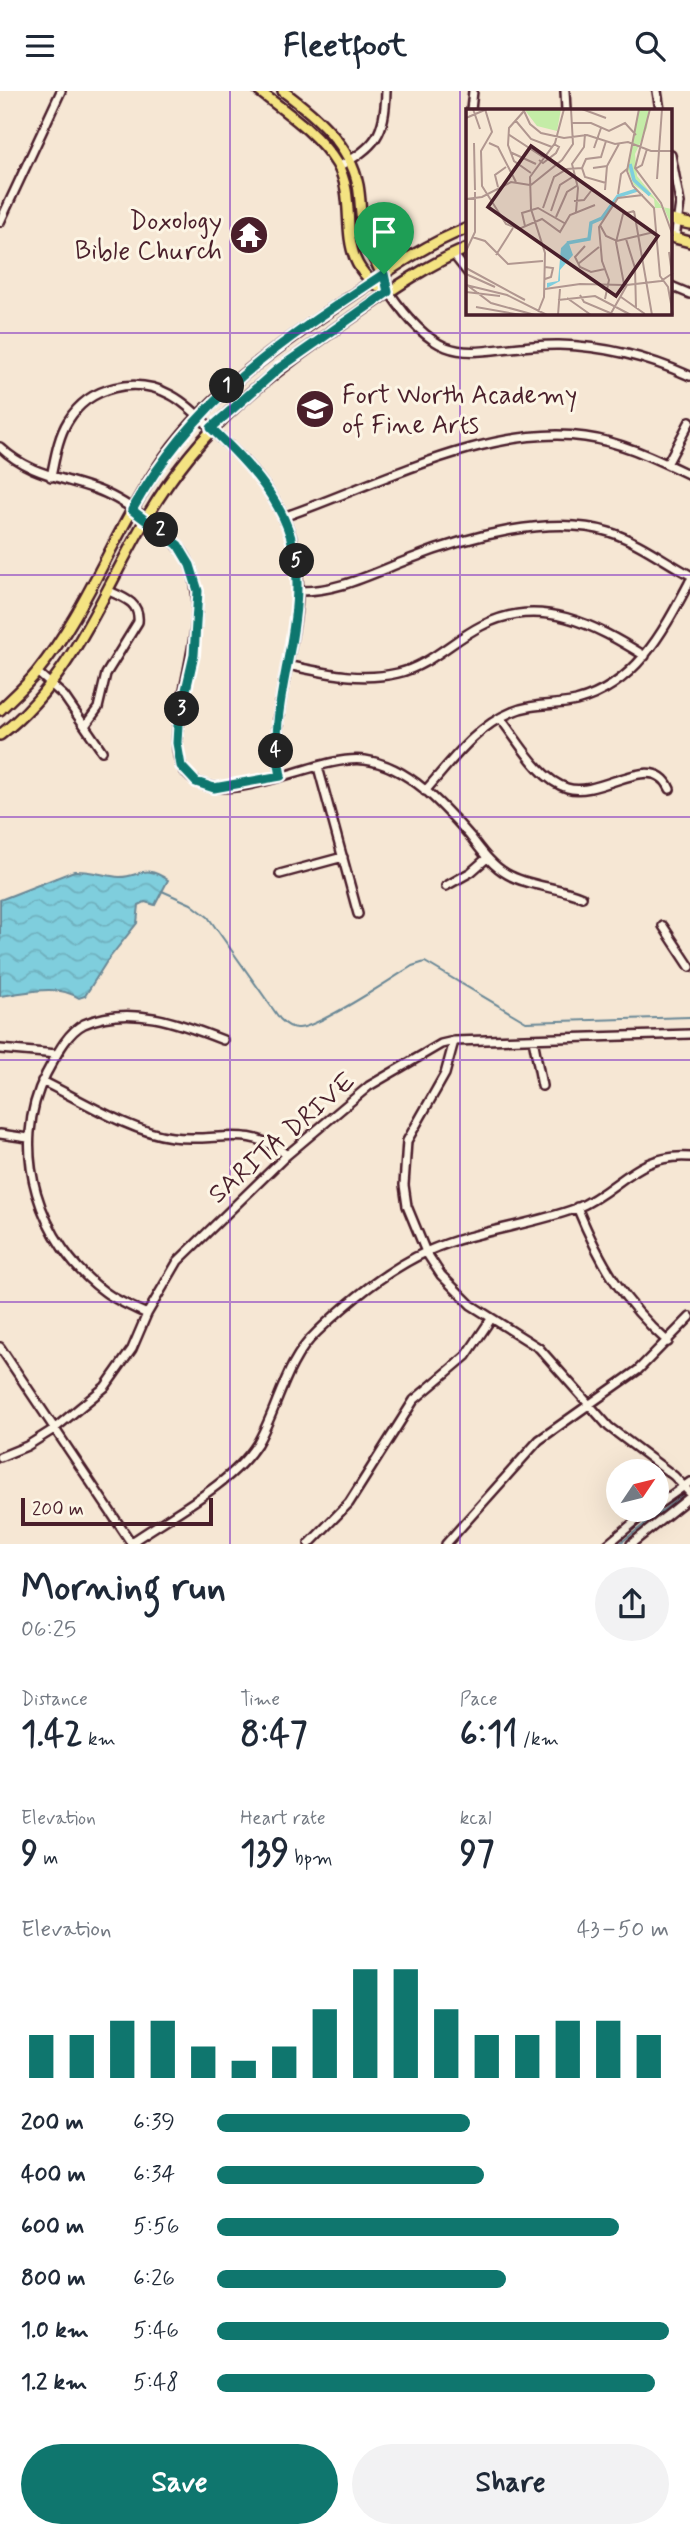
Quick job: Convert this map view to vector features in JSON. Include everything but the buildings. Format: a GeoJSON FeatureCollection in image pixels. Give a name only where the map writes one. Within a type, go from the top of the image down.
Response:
{"type":"FeatureCollection","features":[{"type":"Feature","properties":{"kind":"main road"},"geometry":{"type":"LineString","coordinates":[[258,91],[313,135],[338,166],[353,252],[370,283],[388,292]]}},
{"type":"Feature","properties":{"kind":"main road"},"geometry":{"type":"LineString","coordinates":[[283,91],[340,143],[350,160],[358,186],[364,233],[384,274],[388,292]]}},
{"type":"Feature","properties":{"kind":"main road"},"geometry":{"type":"LineString","coordinates":[[675,221],[690,224]]}},
{"type":"Feature","properties":{"kind":"main road"},"geometry":{"type":"LineString","coordinates":[[0,711],[37,672],[63,634],[157,468],[198,416],[248,369],[370,283],[419,251],[466,229]]}},
{"type":"Feature","properties":{"kind":"main road"},"geometry":{"type":"LineString","coordinates":[[673,238],[690,242]]}},
{"type":"Feature","properties":{"kind":"main road"},"geometry":{"type":"LineString","coordinates":[[0,735],[52,685],[109,591],[146,519],[181,463],[211,428],[278,369],[388,292],[466,248]]}},
{"type":"Feature","properties":{"kind":"street"},"geometry":{"type":"LineString","coordinates":[[0,222],[61,91]]}},
{"type":"Feature","properties":{"kind":"street"},"geometry":{"type":"LineString","coordinates":[[338,166],[375,141],[385,120],[386,91]]}},
{"type":"Feature","properties":{"kind":"street"},"geometry":{"type":"LineString","coordinates":[[471,109],[473,91]]}},
{"type":"Feature","properties":{"kind":"street"},"geometry":{"type":"LineString","coordinates":[[565,91],[566,109]]}},
{"type":"Feature","properties":{"kind":"street"},"geometry":{"type":"LineString","coordinates":[[657,91],[660,109]]}},
{"type":"Feature","properties":{"kind":"street"},"geometry":{"type":"LineString","coordinates":[[672,159],[677,180],[673,238]]}},
{"type":"Feature","properties":{"kind":"street"},"geometry":{"type":"LineString","coordinates":[[453,254],[466,270]]}},
{"type":"Feature","properties":{"kind":"street"},"geometry":{"type":"LineString","coordinates":[[672,286],[690,294]]}},
{"type":"Feature","properties":{"kind":"street"},"geometry":{"type":"LineString","coordinates":[[388,292],[421,331],[452,348],[482,353],[554,345],[595,348],[648,359],[690,376]]}},
{"type":"Feature","properties":{"kind":"street"},"geometry":{"type":"LineString","coordinates":[[51,477],[67,422],[79,408],[100,393],[127,385],[156,388],[177,399],[211,428],[260,477],[283,517],[295,551],[298,591],[275,733],[281,776]]}},
{"type":"Feature","properties":{"kind":"street"},"geometry":{"type":"LineString","coordinates":[[667,464],[690,421]]}},
{"type":"Feature","properties":{"kind":"street"},"geometry":{"type":"LineString","coordinates":[[283,517],[410,466],[540,435],[601,440],[640,451],[690,475]]}},
{"type":"Feature","properties":{"kind":"street"},"geometry":{"type":"LineString","coordinates":[[0,447],[18,462],[51,477],[96,489],[132,510],[178,545],[190,565],[198,591],[194,655],[177,734],[181,766],[196,782],[214,788],[363,759],[398,771],[425,791],[487,857],[508,874],[562,888],[582,897]]}},
{"type":"Feature","properties":{"kind":"street"},"geometry":{"type":"LineString","coordinates":[[298,591],[334,589],[414,557],[498,534],[552,524],[569,524],[609,532],[690,575]]}},
{"type":"Feature","properties":{"kind":"street"},"geometry":{"type":"LineString","coordinates":[[425,791],[468,742],[500,718],[524,708],[559,704],[598,693],[624,679],[645,656],[672,616],[690,580]]}},
{"type":"Feature","properties":{"kind":"street"},"geometry":{"type":"LineString","coordinates":[[85,726],[98,708],[106,674],[138,622],[139,613],[135,606],[109,591]]}},
{"type":"Feature","properties":{"kind":"street"},"geometry":{"type":"LineString","coordinates":[[287,665],[346,677],[376,678],[401,673],[494,620],[534,614],[558,614],[587,622],[645,656]]}},
{"type":"Feature","properties":{"kind":"street"},"geometry":{"type":"LineString","coordinates":[[37,672],[64,696],[102,751]]}},
{"type":"Feature","properties":{"kind":"street"},"geometry":{"type":"LineString","coordinates":[[500,718],[544,774],[568,789],[594,789],[641,772],[663,777],[670,789]]}},
{"type":"Feature","properties":{"kind":"street"},"geometry":{"type":"LineString","coordinates":[[318,767],[358,914]]}},
{"type":"Feature","properties":{"kind":"street"},"geometry":{"type":"LineString","coordinates":[[280,874],[343,857]]}},
{"type":"Feature","properties":{"kind":"street"},"geometry":{"type":"LineString","coordinates":[[446,886],[471,872],[487,857]]}},
{"type":"Feature","properties":{"kind":"street"},"geometry":{"type":"LineString","coordinates":[[663,926],[690,967]]}},
{"type":"Feature","properties":{"kind":"street"},"geometry":{"type":"LineString","coordinates":[[147,1314],[104,1292],[73,1263],[42,1211],[31,1169],[28,1138],[42,1081],[57,1054],[82,1025],[108,1019],[146,1016],[163,1018],[223,1039]]}},
{"type":"Feature","properties":{"kind":"street","name":"SARITA DRIVE"},"geometry":{"type":"LineString","coordinates":[[0,1457],[27,1446],[89,1403],[120,1369],[147,1314],[184,1254],[287,1155],[369,1086],[441,1044],[454,1041],[690,1034]]}},
{"type":"Feature","properties":{"kind":"street"},"geometry":{"type":"LineString","coordinates":[[533,1039],[542,1087]]}},
{"type":"Feature","properties":{"kind":"street"},"geometry":{"type":"LineString","coordinates":[[454,1041],[445,1074],[407,1141],[404,1185],[407,1206],[426,1252],[455,1290],[471,1305],[539,1348],[609,1427],[689,1490]]}},
{"type":"Feature","properties":{"kind":"street"},"geometry":{"type":"LineString","coordinates":[[0,1049],[57,1054]]}},
{"type":"Feature","properties":{"kind":"street"},"geometry":{"type":"LineString","coordinates":[[42,1081],[128,1123],[151,1131],[172,1137],[258,1137],[287,1155]]}},
{"type":"Feature","properties":{"kind":"street"},"geometry":{"type":"LineString","coordinates":[[0,1134],[28,1138]]}},
{"type":"Feature","properties":{"kind":"street"},"geometry":{"type":"LineString","coordinates":[[0,1347],[133,1543],[234,1471],[256,1445],[287,1373],[316,1333],[372,1287],[426,1252],[577,1207],[642,1165],[660,1157],[690,1157]]}},
{"type":"Feature","properties":{"kind":"street"},"geometry":{"type":"LineString","coordinates":[[577,1207],[610,1277],[640,1317],[668,1342]]}},
{"type":"Feature","properties":{"kind":"street"},"geometry":{"type":"LineString","coordinates":[[446,1544],[540,1440],[638,1370],[690,1317]]}},
{"type":"Feature","properties":{"kind":"street"},"geometry":{"type":"LineString","coordinates":[[309,1544],[349,1503],[414,1400],[466,1356],[491,1318]]}},
{"type":"Feature","properties":{"kind":"street"},"geometry":{"type":"LineString","coordinates":[[669,1500],[689,1490]]}},
{"type":"Feature","properties":{"kind":"street"},"geometry":{"type":"LineString","coordinates":[[631,1544],[689,1490]]}},
{"type":"Feature","properties":{"kind":"street"},"geometry":{"type":"LineString","coordinates":[[608,1544],[633,1523]]}},
{"type":"Feature","properties":{"kind":"water"},"geometry":{"type":"Polygon","coordinates":[[[74,871],[120,877],[153,872],[168,880],[155,905],[145,902],[139,905],[137,923],[107,961],[85,996],[79,998],[70,993],[51,990],[0,996],[0,900],[74,871]]]}},
{"type":"Feature","properties":{"kind":"waterway"},"geometry":{"type":"LineString","coordinates":[[162,891],[191,904],[208,917],[280,1019],[293,1028],[323,1019],[356,1002],[412,966],[425,962],[526,1022],[690,1017]]}},
{"type":"Feature","properties":{"kind":"waterway"},"geometry":{"type":"LineString","coordinates":[[619,1544],[684,1494]]}},
{"type":"Feature","properties":{"kind":"place","name":"Doxology Bible Church"},"geometry":{"type":"Point","coordinates":[249,235]}},
{"type":"Feature","properties":{"kind":"place","name":"Fort Worth Academy of Fine Arts"},"geometry":{"type":"Point","coordinates":[315,409]}},
{"type":"Feature","properties":{"kind":"route"},"geometry":{"type":"LineString","coordinates":[[384,274],[388,292],[278,369],[241,398],[211,428],[260,477],[276,503],[292,540],[298,591],[295,631],[276,722],[275,747],[281,776],[224,789],[204,785],[196,782],[181,766],[177,743],[178,725],[194,655],[198,591],[195,578],[178,545],[132,510],[173,445],[217,395],[269,353],[384,274]]}}]}
